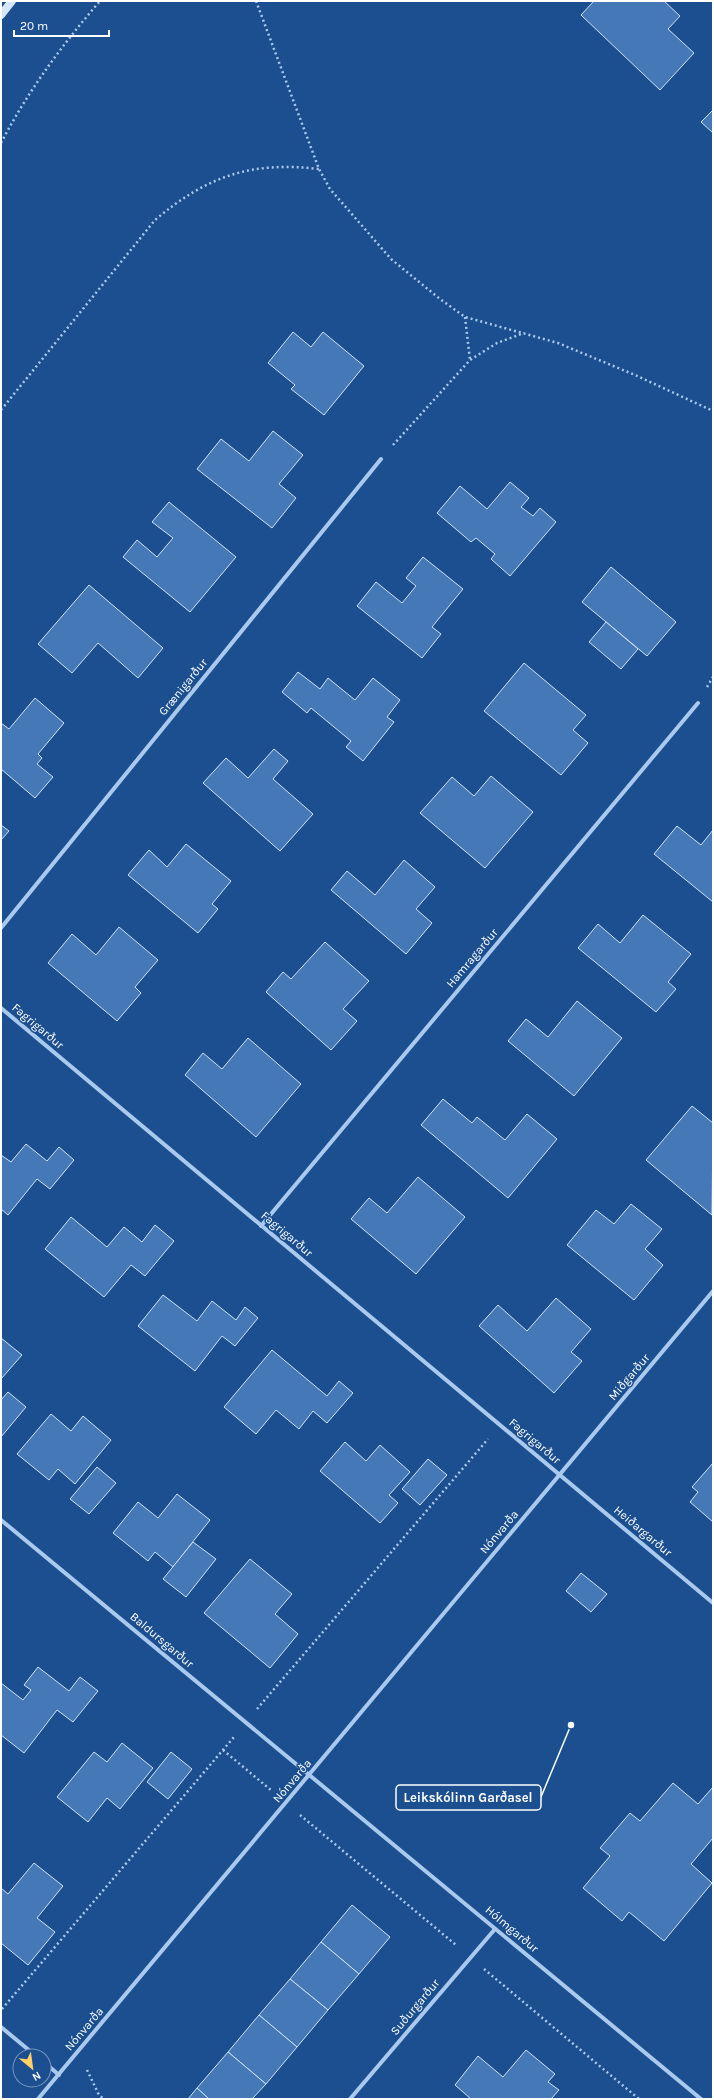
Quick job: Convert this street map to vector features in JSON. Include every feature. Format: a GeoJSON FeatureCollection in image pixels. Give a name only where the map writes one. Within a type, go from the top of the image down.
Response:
{"type":"FeatureCollection","features":[{"type":"Feature","properties":{"kind":"street"},"geometry":{"type":"LineString","coordinates":[[1,15],[12,1]]}},
{"type":"Feature","properties":{"kind":"street","name":"Grænigarður"},"geometry":{"type":"LineString","coordinates":[[1,928],[381,459]]}},
{"type":"Feature","properties":{"kind":"street","name":"Hamragarður"},"geometry":{"type":"LineString","coordinates":[[261,1226],[698,702]]}},
{"type":"Feature","properties":{"kind":"street","name":"Fagrigarður"},"geometry":{"type":"LineString","coordinates":[[1,1008],[560,1475]]}},
{"type":"Feature","properties":{"kind":"street","name":"Miðgarður"},"geometry":{"type":"LineString","coordinates":[[560,1475],[713,1291]]}},
{"type":"Feature","properties":{"kind":"street","name":"Heiðargarður"},"geometry":{"type":"LineString","coordinates":[[560,1475],[713,1603]]}},
{"type":"Feature","properties":{"kind":"street","name":"Nónvarða"},"geometry":{"type":"LineString","coordinates":[[38,2099],[560,1475]]}},
{"type":"Feature","properties":{"kind":"street","name":"Baldursgarður"},"geometry":{"type":"LineString","coordinates":[[1,1520],[309,1775]]}},
{"type":"Feature","properties":{"kind":"street","name":"Hólmgarður"},"geometry":{"type":"LineString","coordinates":[[309,1775],[701,2099]]}},
{"type":"Feature","properties":{"kind":"street","name":"Suðurgarður"},"geometry":{"type":"LineString","coordinates":[[350,2099],[495,1929]]}},
{"type":"Feature","properties":{"kind":"street"},"geometry":{"type":"LineString","coordinates":[[1,2027],[26,2048]]}},
{"type":"Feature","properties":{"kind":"street"},"geometry":{"type":"LineString","coordinates":[[52,2069],[59,2075]]}},
{"type":"Feature","properties":{"kind":"path"},"geometry":{"type":"LineString","coordinates":[[1,143],[40,77],[68,38],[100,1]]}},
{"type":"Feature","properties":{"kind":"path"},"geometry":{"type":"LineString","coordinates":[[256,1],[319,170],[330,189],[391,259],[440,299],[465,317],[558,343],[635,375],[713,412]]}},
{"type":"Feature","properties":{"kind":"path"},"geometry":{"type":"LineString","coordinates":[[1,410],[155,220],[176,202],[200,187],[226,176],[248,170],[296,167],[319,170]]}},
{"type":"Feature","properties":{"kind":"path"},"geometry":{"type":"LineString","coordinates":[[465,317],[470,360]]}},
{"type":"Feature","properties":{"kind":"path"},"geometry":{"type":"LineString","coordinates":[[381,459],[470,360],[497,343],[525,333]]}},
{"type":"Feature","properties":{"kind":"path"},"geometry":{"type":"LineString","coordinates":[[223,1750],[639,2099]]}},
{"type":"Feature","properties":{"kind":"path"},"geometry":{"type":"LineString","coordinates":[[73,2058],[89,2072],[99,2095],[104,2099]]}},
{"type":"Feature","properties":{"kind":"building"},"geometry":{"type":"Polygon","coordinates":[[[594,1],[664,1],[680,16],[668,29],[694,53],[660,90],[581,15],[594,1]]]}},
{"type":"Feature","properties":{"kind":"building"},"geometry":{"type":"Polygon","coordinates":[[[713,110],[713,133],[701,122],[713,110]]]}},
{"type":"Feature","properties":{"kind":"building"},"geometry":{"type":"Polygon","coordinates":[[[293,332],[311,347],[323,332],[364,366],[324,415],[291,389],[295,385],[268,363],[293,332]]]}},
{"type":"Feature","properties":{"kind":"building"},"geometry":{"type":"Polygon","coordinates":[[[273,431],[303,455],[279,484],[296,498],[272,528],[197,469],[221,439],[249,461],[273,431]]]}},
{"type":"Feature","properties":{"kind":"building"},"geometry":{"type":"Polygon","coordinates":[[[510,482],[529,498],[521,507],[533,516],[540,508],[556,522],[510,576],[491,559],[495,554],[476,538],[471,542],[437,513],[460,486],[487,509],[510,482]]]}},
{"type":"Feature","properties":{"kind":"building"},"geometry":{"type":"Polygon","coordinates":[[[169,502],[236,557],[190,612],[123,557],[137,540],[157,557],[173,538],[152,522],[169,502]]]}},
{"type":"Feature","properties":{"kind":"building"},"geometry":{"type":"Polygon","coordinates":[[[423,557],[463,589],[432,627],[441,634],[422,658],[357,606],[376,582],[402,603],[416,586],[406,578],[423,557]]]}},
{"type":"Feature","properties":{"kind":"building"},"geometry":{"type":"Polygon","coordinates":[[[611,567],[676,622],[647,656],[582,602],[611,567]]]}},
{"type":"Feature","properties":{"kind":"building"},"geometry":{"type":"Polygon","coordinates":[[[89,585],[163,648],[138,678],[98,643],[72,673],[38,644],[89,585]]]}},
{"type":"Feature","properties":{"kind":"building"},"geometry":{"type":"Polygon","coordinates":[[[606,622],[638,649],[621,669],[589,642],[606,622]]]}},
{"type":"Feature","properties":{"kind":"building"},"geometry":{"type":"Polygon","coordinates":[[[524,663],[586,715],[573,730],[588,743],[561,775],[484,711],[524,663]]]}},
{"type":"Feature","properties":{"kind":"building"},"geometry":{"type":"Polygon","coordinates":[[[298,672],[320,689],[328,678],[355,700],[373,678],[400,700],[387,717],[394,722],[363,761],[346,747],[351,741],[311,708],[307,713],[282,692],[298,672]]]}},
{"type":"Feature","properties":{"kind":"building"},"geometry":{"type":"Polygon","coordinates":[[[35,698],[64,723],[38,754],[42,758],[37,764],[53,777],[35,798],[1,769],[1,723],[9,729],[35,698]]]}},
{"type":"Feature","properties":{"kind":"building"},"geometry":{"type":"Polygon","coordinates":[[[274,749],[288,761],[273,779],[313,814],[280,851],[203,783],[226,758],[248,778],[274,749]]]}},
{"type":"Feature","properties":{"kind":"building"},"geometry":{"type":"Polygon","coordinates":[[[491,776],[533,812],[485,868],[420,813],[452,777],[474,796],[491,776]]]}},
{"type":"Feature","properties":{"kind":"building"},"geometry":{"type":"Polygon","coordinates":[[[1,825],[9,831],[1,840],[1,825]]]}},
{"type":"Feature","properties":{"kind":"building"},"geometry":{"type":"Polygon","coordinates":[[[677,826],[701,845],[713,830],[713,902],[654,854],[677,826]]]}},
{"type":"Feature","properties":{"kind":"building"},"geometry":{"type":"Polygon","coordinates":[[[186,844],[231,881],[212,904],[218,909],[198,933],[128,875],[149,850],[167,867],[186,844]]]}},
{"type":"Feature","properties":{"kind":"building"},"geometry":{"type":"Polygon","coordinates":[[[404,860],[435,887],[416,909],[432,923],[406,954],[331,890],[347,871],[375,895],[404,860]]]}},
{"type":"Feature","properties":{"kind":"building"},"geometry":{"type":"Polygon","coordinates":[[[643,915],[691,954],[668,982],[676,989],[656,1012],[578,948],[598,924],[620,943],[643,915]]]}},
{"type":"Feature","properties":{"kind":"building"},"geometry":{"type":"Polygon","coordinates":[[[119,927],[158,960],[135,987],[141,993],[117,1021],[48,963],[72,934],[96,955],[119,927]]]}},
{"type":"Feature","properties":{"kind":"building"},"geometry":{"type":"Polygon","coordinates":[[[325,942],[369,981],[343,1009],[357,1021],[331,1050],[266,992],[283,972],[291,979],[325,942]]]}},
{"type":"Feature","properties":{"kind":"building"},"geometry":{"type":"Polygon","coordinates":[[[577,1001],[622,1038],[574,1096],[508,1041],[526,1019],[548,1037],[577,1001]]]}},
{"type":"Feature","properties":{"kind":"building"},"geometry":{"type":"Polygon","coordinates":[[[248,1038],[301,1084],[256,1137],[185,1075],[203,1053],[222,1069],[248,1038]]]}},
{"type":"Feature","properties":{"kind":"building"},"geometry":{"type":"Polygon","coordinates":[[[443,1099],[472,1123],[477,1117],[505,1140],[527,1114],[557,1139],[508,1198],[421,1125],[443,1099]]]}},
{"type":"Feature","properties":{"kind":"building"},"geometry":{"type":"Polygon","coordinates":[[[692,1106],[713,1123],[712,1215],[646,1160],[692,1106]]]}},
{"type":"Feature","properties":{"kind":"building"},"geometry":{"type":"Polygon","coordinates":[[[26,1144],[47,1161],[59,1147],[74,1160],[50,1189],[37,1179],[8,1215],[1,1209],[1,1155],[11,1162],[26,1144]]]}},
{"type":"Feature","properties":{"kind":"building"},"geometry":{"type":"Polygon","coordinates":[[[418,1177],[465,1217],[416,1274],[351,1219],[369,1198],[387,1213],[418,1177]]]}},
{"type":"Feature","properties":{"kind":"building"},"geometry":{"type":"Polygon","coordinates":[[[631,1204],[662,1229],[645,1249],[663,1265],[634,1300],[567,1245],[596,1210],[614,1224],[631,1204]]]}},
{"type":"Feature","properties":{"kind":"building"},"geometry":{"type":"Polygon","coordinates":[[[71,1217],[107,1247],[124,1227],[142,1242],[155,1225],[174,1241],[145,1276],[131,1265],[104,1297],[45,1249],[71,1217]]]}},
{"type":"Feature","properties":{"kind":"building"},"geometry":{"type":"Polygon","coordinates":[[[163,1295],[197,1321],[212,1301],[236,1320],[245,1307],[258,1318],[235,1346],[222,1336],[195,1371],[138,1326],[163,1295]]]}},
{"type":"Feature","properties":{"kind":"building"},"geometry":{"type":"Polygon","coordinates":[[[556,1298],[591,1329],[571,1352],[582,1361],[554,1393],[479,1326],[498,1305],[527,1331],[556,1298]]]}},
{"type":"Feature","properties":{"kind":"building"},"geometry":{"type":"Polygon","coordinates":[[[1,1338],[22,1355],[1,1379],[1,1338]]]}},
{"type":"Feature","properties":{"kind":"building"},"geometry":{"type":"Polygon","coordinates":[[[272,1350],[327,1396],[339,1381],[353,1393],[327,1423],[313,1411],[299,1429],[276,1410],[256,1434],[224,1407],[272,1350]]]}},
{"type":"Feature","properties":{"kind":"building"},"geometry":{"type":"Polygon","coordinates":[[[8,1392],[26,1407],[1,1437],[1,1400],[8,1392]]]}},
{"type":"Feature","properties":{"kind":"building"},"geometry":{"type":"Polygon","coordinates":[[[51,1414],[71,1431],[83,1416],[111,1440],[75,1484],[58,1469],[49,1480],[17,1454],[51,1414]]]}},
{"type":"Feature","properties":{"kind":"building"},"geometry":{"type":"Polygon","coordinates":[[[345,1442],[366,1461],[380,1445],[410,1472],[389,1495],[398,1503],[380,1523],[320,1471],[345,1442]]]}},
{"type":"Feature","properties":{"kind":"building"},"geometry":{"type":"Polygon","coordinates":[[[428,1459],[447,1475],[420,1505],[402,1489],[428,1459]]]}},
{"type":"Feature","properties":{"kind":"building"},"geometry":{"type":"Polygon","coordinates":[[[713,1463],[713,1522],[690,1502],[698,1492],[692,1487],[713,1463]]]}},
{"type":"Feature","properties":{"kind":"building"},"geometry":{"type":"Polygon","coordinates":[[[97,1467],[116,1483],[89,1514],[70,1499],[97,1467]]]}},
{"type":"Feature","properties":{"kind":"building"},"geometry":{"type":"Polygon","coordinates":[[[177,1494],[210,1520],[173,1567],[155,1552],[148,1561],[113,1533],[138,1502],[158,1518],[177,1494]]]}},
{"type":"Feature","properties":{"kind":"building"},"geometry":{"type":"Polygon","coordinates":[[[193,1542],[216,1559],[186,1597],[163,1579],[193,1542]]]}},
{"type":"Feature","properties":{"kind":"building"},"geometry":{"type":"Polygon","coordinates":[[[250,1559],[292,1594],[275,1614],[298,1634],[270,1668],[204,1613],[250,1559]]]}},
{"type":"Feature","properties":{"kind":"building"},"geometry":{"type":"Polygon","coordinates":[[[581,1573],[607,1594],[591,1612],[566,1591],[581,1573]]]}},
{"type":"Feature","properties":{"kind":"building"},"geometry":{"type":"Polygon","coordinates":[[[38,1667],[69,1691],[80,1677],[98,1691],[73,1722],[57,1710],[24,1753],[1,1735],[1,1683],[23,1700],[31,1690],[24,1685],[38,1667]]]}},
{"type":"Feature","properties":{"kind":"building"},"geometry":{"type":"Polygon","coordinates":[[[122,1743],[153,1768],[120,1809],[107,1798],[88,1822],[57,1797],[94,1752],[107,1762],[122,1743]]]}},
{"type":"Feature","properties":{"kind":"building"},"geometry":{"type":"Polygon","coordinates":[[[171,1752],[192,1769],[168,1799],[147,1782],[171,1752]]]}},
{"type":"Feature","properties":{"kind":"building"},"geometry":{"type":"Polygon","coordinates":[[[673,1783],[698,1804],[713,1787],[713,1838],[691,1864],[712,1883],[664,1941],[629,1912],[622,1921],[583,1888],[610,1856],[600,1848],[630,1813],[640,1821],[673,1783]]]}},
{"type":"Feature","properties":{"kind":"building"},"geometry":{"type":"Polygon","coordinates":[[[34,1863],[63,1886],[37,1918],[55,1932],[28,1965],[1,1943],[1,1888],[8,1894],[34,1863]]]}},
{"type":"Feature","properties":{"kind":"building"},"geometry":{"type":"Polygon","coordinates":[[[352,1905],[390,1937],[359,1974],[321,1942],[352,1905]]]}},
{"type":"Feature","properties":{"kind":"building"},"geometry":{"type":"Polygon","coordinates":[[[321,1942],[359,1974],[328,2010],[290,1979],[321,1942]]]}},
{"type":"Feature","properties":{"kind":"building"},"geometry":{"type":"Polygon","coordinates":[[[290,1979],[328,2010],[297,2047],[259,2015],[290,1979]]]}},
{"type":"Feature","properties":{"kind":"building"},"geometry":{"type":"Polygon","coordinates":[[[259,2015],[297,2047],[266,2084],[228,2052],[259,2015]]]}},
{"type":"Feature","properties":{"kind":"building"},"geometry":{"type":"Polygon","coordinates":[[[526,2050],[555,2074],[548,2082],[559,2090],[551,2099],[471,2099],[455,2085],[478,2056],[503,2077],[526,2050]]]}},
{"type":"Feature","properties":{"kind":"building"},"geometry":{"type":"Polygon","coordinates":[[[228,2052],[266,2084],[252,2099],[209,2099],[197,2088],[228,2052]]]}},
{"type":"Feature","properties":{"kind":"building"},"geometry":{"type":"Polygon","coordinates":[[[197,2088],[209,2099],[188,2099],[197,2088]]]}},
{"type":"Feature","properties":{"kind":"place","name":"Leikskólinn Garðasel"},"geometry":{"type":"Point","coordinates":[571,1725]}}]}
